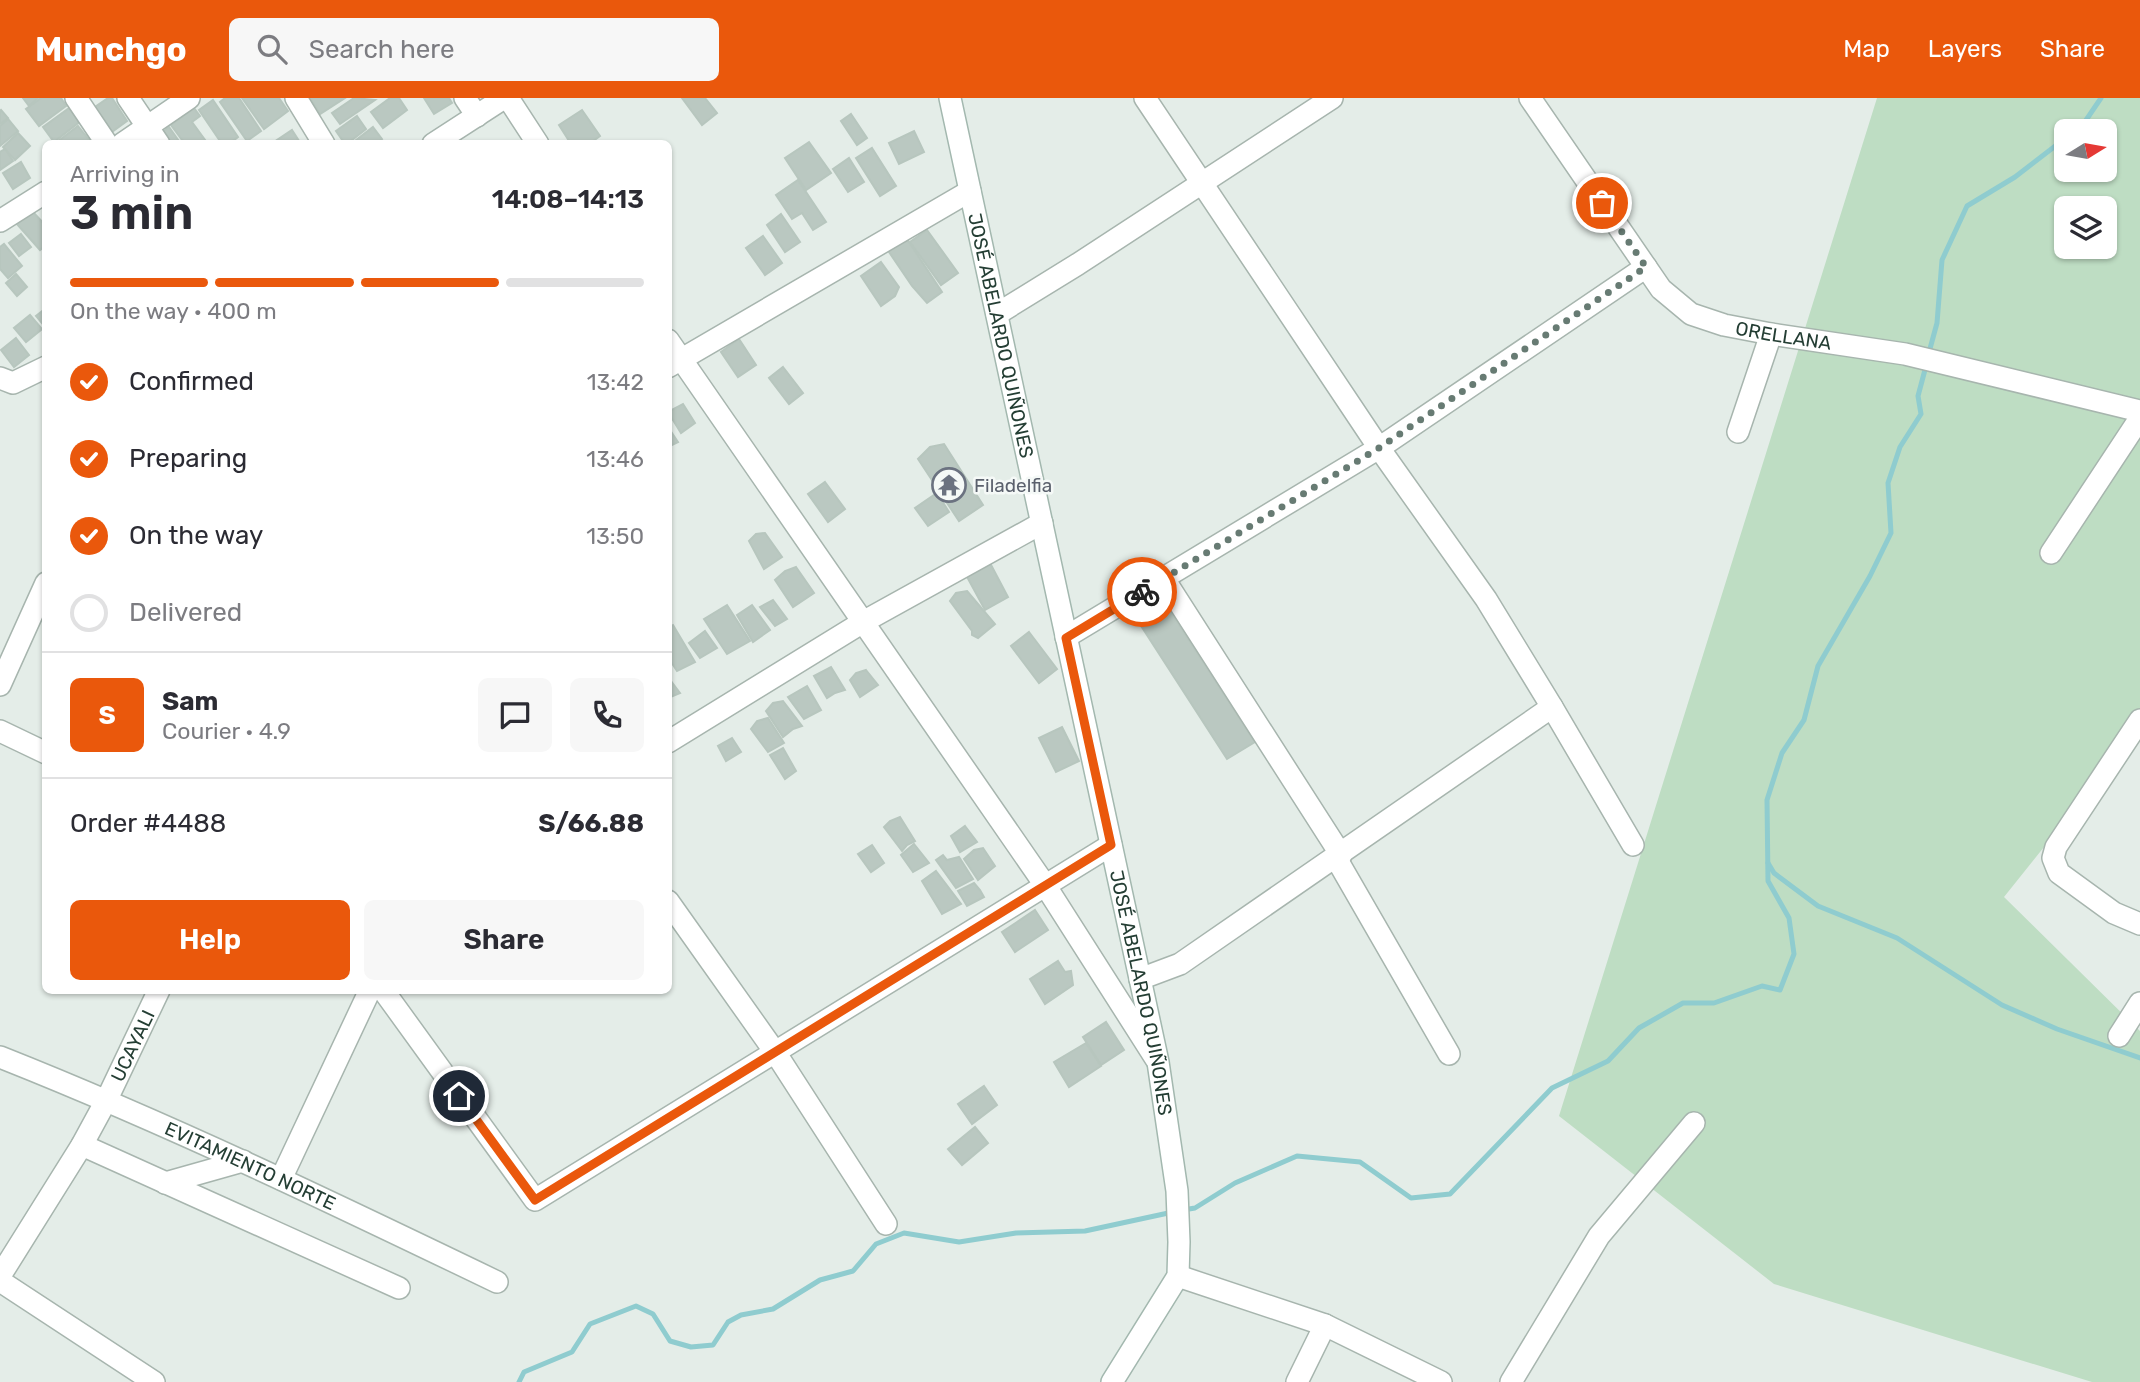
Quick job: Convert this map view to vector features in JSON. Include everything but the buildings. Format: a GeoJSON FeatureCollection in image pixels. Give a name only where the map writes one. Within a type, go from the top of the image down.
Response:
{"type":"FeatureCollection","features":[{"type":"Feature","properties":{"kind":"street"},"geometry":{"type":"LineString","coordinates":[[76,98],[104,140]]}},
{"type":"Feature","properties":{"kind":"street"},"geometry":{"type":"LineString","coordinates":[[128,98],[154,136],[189,98]]}},
{"type":"Feature","properties":{"kind":"street"},"geometry":{"type":"LineString","coordinates":[[296,98],[322,140]]}},
{"type":"Feature","properties":{"kind":"street"},"geometry":{"type":"LineString","coordinates":[[465,98],[477,116]]}},
{"type":"Feature","properties":{"kind":"street"},"geometry":{"type":"LineString","coordinates":[[439,140],[506,98],[535,140]]}},
{"type":"Feature","properties":{"kind":"street","name":"JOSÉ ABELARDO QUIÑONES"},"geometry":{"type":"LineString","coordinates":[[950,98],[1158,1062],[1177,1191],[1178,1276]]}},
{"type":"Feature","properties":{"kind":"street"},"geometry":{"type":"LineString","coordinates":[[1145,98],[1379,448],[1486,600],[1633,845]]}},
{"type":"Feature","properties":{"kind":"street"},"geometry":{"type":"LineString","coordinates":[[997,314],[1332,98]]}},
{"type":"Feature","properties":{"kind":"street","name":"ORELLANA"},"geometry":{"type":"LineString","coordinates":[[1530,98],[1661,289],[1691,314],[1724,325],[1770,334],[1905,354],[2140,411]]}},
{"type":"Feature","properties":{"kind":"street"},"geometry":{"type":"LineString","coordinates":[[970,191],[675,363],[863,621],[1045,885],[1158,1062]]}},
{"type":"Feature","properties":{"kind":"street"},"geometry":{"type":"LineString","coordinates":[[0,221],[42,195]]}},
{"type":"Feature","properties":{"kind":"street"},"geometry":{"type":"LineString","coordinates":[[1066,638],[1379,448],[1646,267]]}},
{"type":"Feature","properties":{"kind":"street"},"geometry":{"type":"LineString","coordinates":[[1738,432],[1770,334]]}},
{"type":"Feature","properties":{"kind":"street"},"geometry":{"type":"LineString","coordinates":[[0,378],[13,383],[42,369]]}},
{"type":"Feature","properties":{"kind":"street"},"geometry":{"type":"LineString","coordinates":[[2052,553],[2140,418]]}},
{"type":"Feature","properties":{"kind":"street"},"geometry":{"type":"LineString","coordinates":[[672,740],[863,621],[1042,523]]}},
{"type":"Feature","properties":{"kind":"street"},"geometry":{"type":"LineString","coordinates":[[1164,579],[1338,857],[1450,1054]]}},
{"type":"Feature","properties":{"kind":"street"},"geometry":{"type":"LineString","coordinates":[[0,685],[42,592]]}},
{"type":"Feature","properties":{"kind":"street"},"geometry":{"type":"LineString","coordinates":[[1140,979],[1180,964],[1552,707]]}},
{"type":"Feature","properties":{"kind":"street"},"geometry":{"type":"LineString","coordinates":[[2140,719],[2056,847],[2053,858],[2059,873],[2114,913],[2140,924]]}},
{"type":"Feature","properties":{"kind":"street"},"geometry":{"type":"LineString","coordinates":[[0,731],[42,751]]}},
{"type":"Feature","properties":{"kind":"street"},"geometry":{"type":"LineString","coordinates":[[386,994],[535,1200],[1111,845]]}},
{"type":"Feature","properties":{"kind":"street"},"geometry":{"type":"LineString","coordinates":[[672,907],[775,1052],[886,1224]]}},
{"type":"Feature","properties":{"kind":"street","name":"UCAYALI"},"geometry":{"type":"LineString","coordinates":[[0,1279],[107,1100],[157,994]]}},
{"type":"Feature","properties":{"kind":"street"},"geometry":{"type":"LineString","coordinates":[[281,1179],[368,994]]}},
{"type":"Feature","properties":{"kind":"street"},"geometry":{"type":"LineString","coordinates":[[2119,1036],[2140,1003]]}},
{"type":"Feature","properties":{"kind":"street","name":"EVITAMIENTO NORTE"},"geometry":{"type":"LineString","coordinates":[[0,1057],[107,1100],[243,1161],[497,1282]]}},
{"type":"Feature","properties":{"kind":"street"},"geometry":{"type":"LineString","coordinates":[[1511,1382],[1599,1236],[1694,1123]]}},
{"type":"Feature","properties":{"kind":"street"},"geometry":{"type":"LineString","coordinates":[[82,1145],[399,1288]]}},
{"type":"Feature","properties":{"kind":"street"},"geometry":{"type":"LineString","coordinates":[[165,1183],[243,1161]]}},
{"type":"Feature","properties":{"kind":"street"},"geometry":{"type":"LineString","coordinates":[[1112,1382],[1178,1276],[1325,1325],[1441,1382]]}},
{"type":"Feature","properties":{"kind":"street"},"geometry":{"type":"LineString","coordinates":[[0,1279],[154,1382]]}},
{"type":"Feature","properties":{"kind":"street"},"geometry":{"type":"LineString","coordinates":[[1297,1382],[1325,1325]]}},
{"type":"Feature","properties":{"kind":"green space"},"geometry":{"type":"Polygon","coordinates":[[[1877,98],[2140,98],[2140,727],[2004,897],[2140,1031],[2140,1382],[2092,1382],[1774,1284],[1559,1116],[1877,98]]]}},
{"type":"Feature","properties":{"kind":"waterway"},"geometry":{"type":"LineString","coordinates":[[2087,119],[2101,98]]}},
{"type":"Feature","properties":{"kind":"waterway"},"geometry":{"type":"LineString","coordinates":[[1928,356],[1937,323],[1942,260],[1967,206],[2015,177],[2054,147]]}},
{"type":"Feature","properties":{"kind":"waterway"},"geometry":{"type":"LineString","coordinates":[[1183,1210],[1195,1208],[1235,1183],[1297,1156],[1360,1162],[1411,1198],[1450,1194],[1552,1088],[1608,1061],[1639,1028],[1683,1003],[1714,1003],[1762,986],[1780,990],[1794,954],[1789,918],[1768,881],[1767,800],[1782,753],[1804,720],[1818,666],[1870,576],[1891,533],[1888,483],[1900,447],[1921,414],[1918,396],[1926,366]]}},
{"type":"Feature","properties":{"kind":"waterway"},"geometry":{"type":"LineString","coordinates":[[1768,863],[1774,873],[1818,906],[1897,938],[2002,1005],[2057,1029],[2140,1058]]}},
{"type":"Feature","properties":{"kind":"waterway"},"geometry":{"type":"LineString","coordinates":[[519,1382],[524,1372],[572,1352],[590,1324],[636,1306],[653,1314],[670,1341],[691,1347],[713,1345],[728,1322],[741,1315],[773,1309],[820,1280],[853,1271],[876,1244],[904,1233],[959,1242],[1016,1233],[1085,1231],[1173,1212]]}},
{"type":"Feature","properties":{"kind":"way so far"},"geometry":{"type":"LineString","coordinates":[[1142,592],[1379,448],[1646,267],[1602,203]]}},
{"type":"Feature","properties":{"kind":"place","name":"Filadelfia"},"geometry":{"type":"Point","coordinates":[949,485]}},
{"type":"Feature","properties":{"kind":"route"},"geometry":{"type":"LineString","coordinates":[[459,1096],[535,1200],[1111,845],[1066,638],[1142,592]]}}]}
